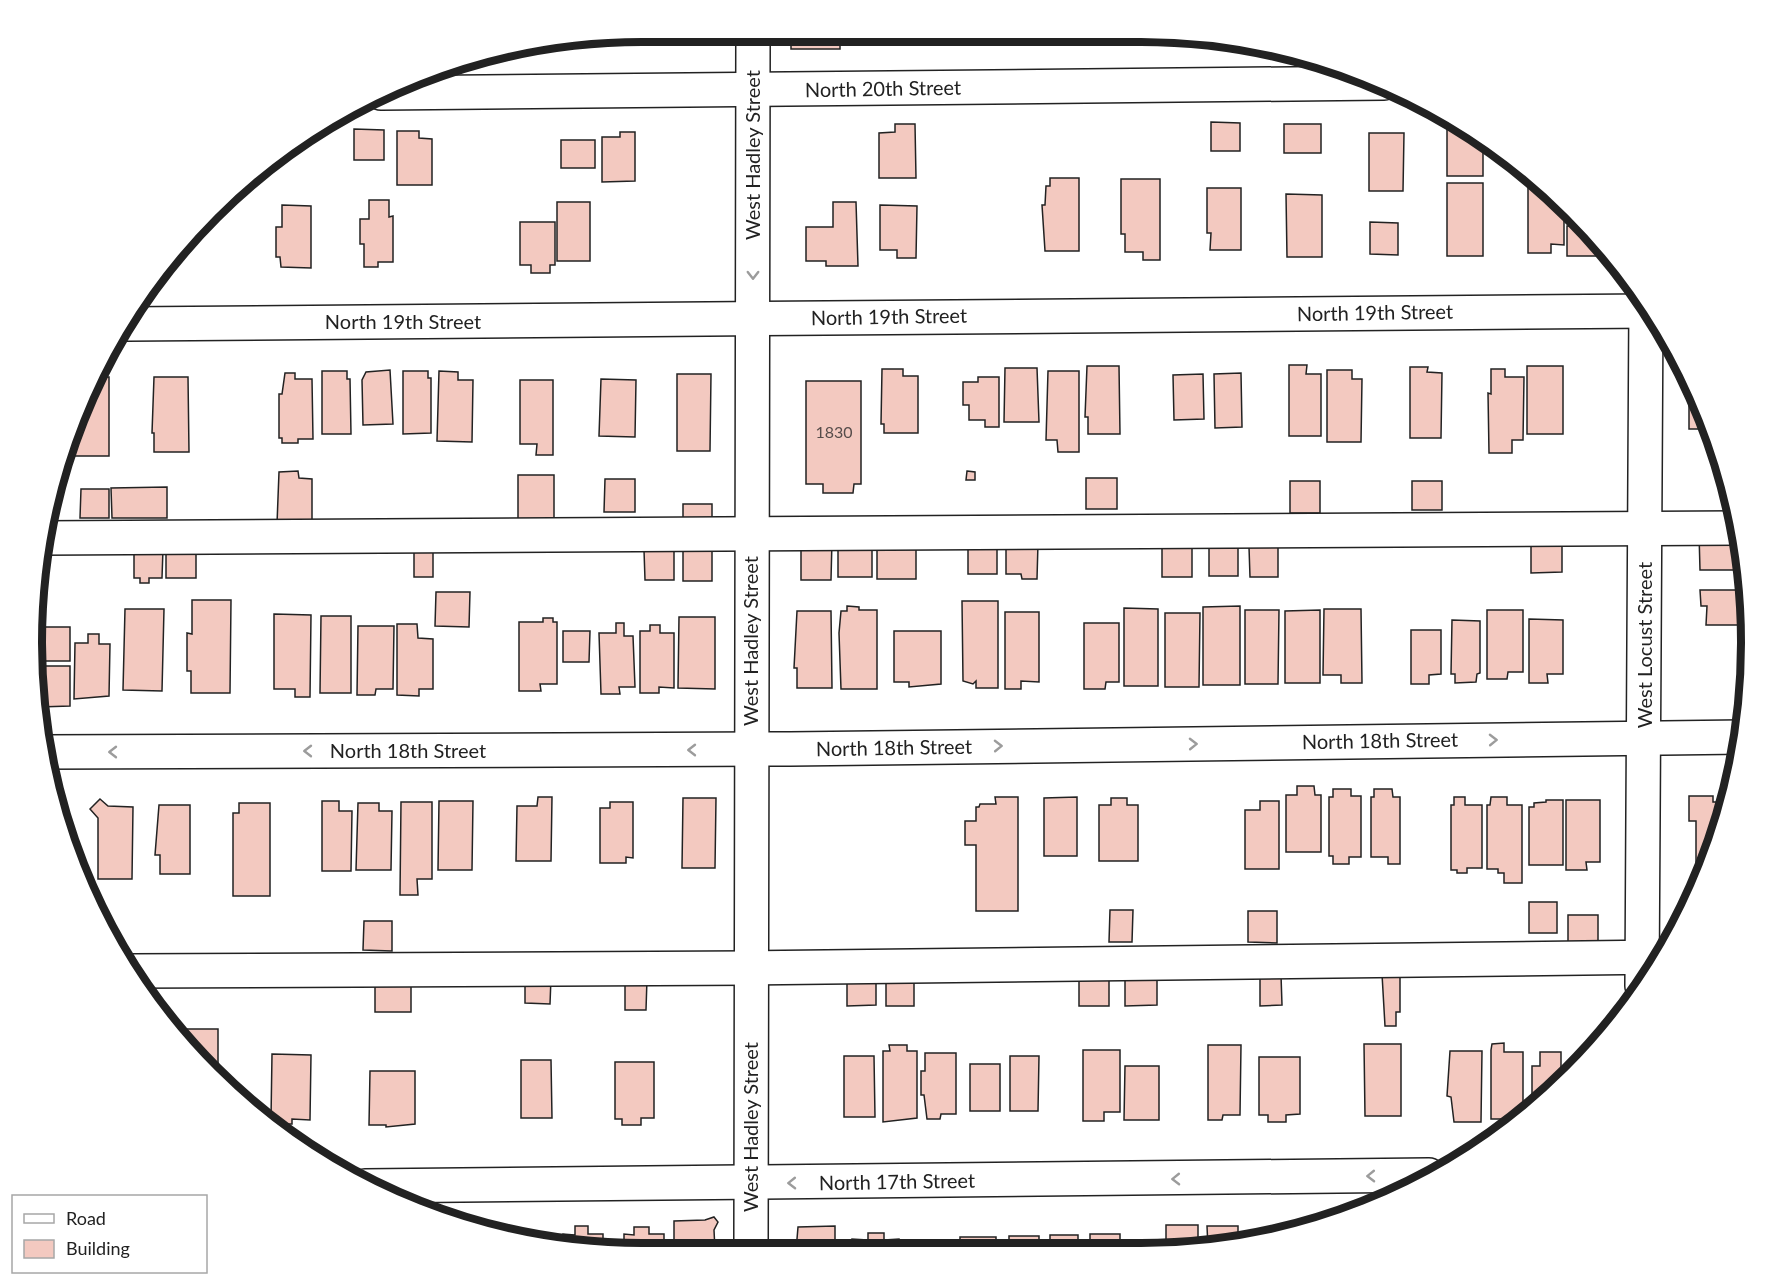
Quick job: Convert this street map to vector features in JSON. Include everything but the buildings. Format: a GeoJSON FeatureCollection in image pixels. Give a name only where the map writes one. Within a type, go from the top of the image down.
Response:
{"type":"FeatureCollection","features":[{"type":"Feature","properties":{"kind":"street","name":"West Hadley Street"},"geometry":{"type":"LineString","coordinates":[[751,1243],[750,749],[753,42]]}},
{"type":"Feature","properties":{"kind":"street","name":"North 20th Street"},"geometry":{"type":"LineString","coordinates":[[402,93],[1358,83]]}},
{"type":"Feature","properties":{"kind":"street","name":"North 19th Street"},"geometry":{"type":"LineString","coordinates":[[133,324],[1640,309]]}},
{"type":"Feature","properties":{"kind":"street","name":"West Locust Street"},"geometry":{"type":"LineString","coordinates":[[1648,321],[1645,737],[1649,962]]}},
{"type":"Feature","properties":{"kind":"street"},"geometry":{"type":"LineString","coordinates":[[52,538],[1730,528]]}},
{"type":"Feature","properties":{"kind":"street","name":"North 18th Street"},"geometry":{"type":"LineString","coordinates":[[53,752],[750,749],[1733,737]]}},
{"type":"Feature","properties":{"kind":"street"},"geometry":{"type":"LineString","coordinates":[[140,971],[1646,967]]}},
{"type":"Feature","properties":{"kind":"street","name":"North 17th Street"},"geometry":{"type":"LineString","coordinates":[[388,1186],[752,1184],[1417,1175]]}}]}
